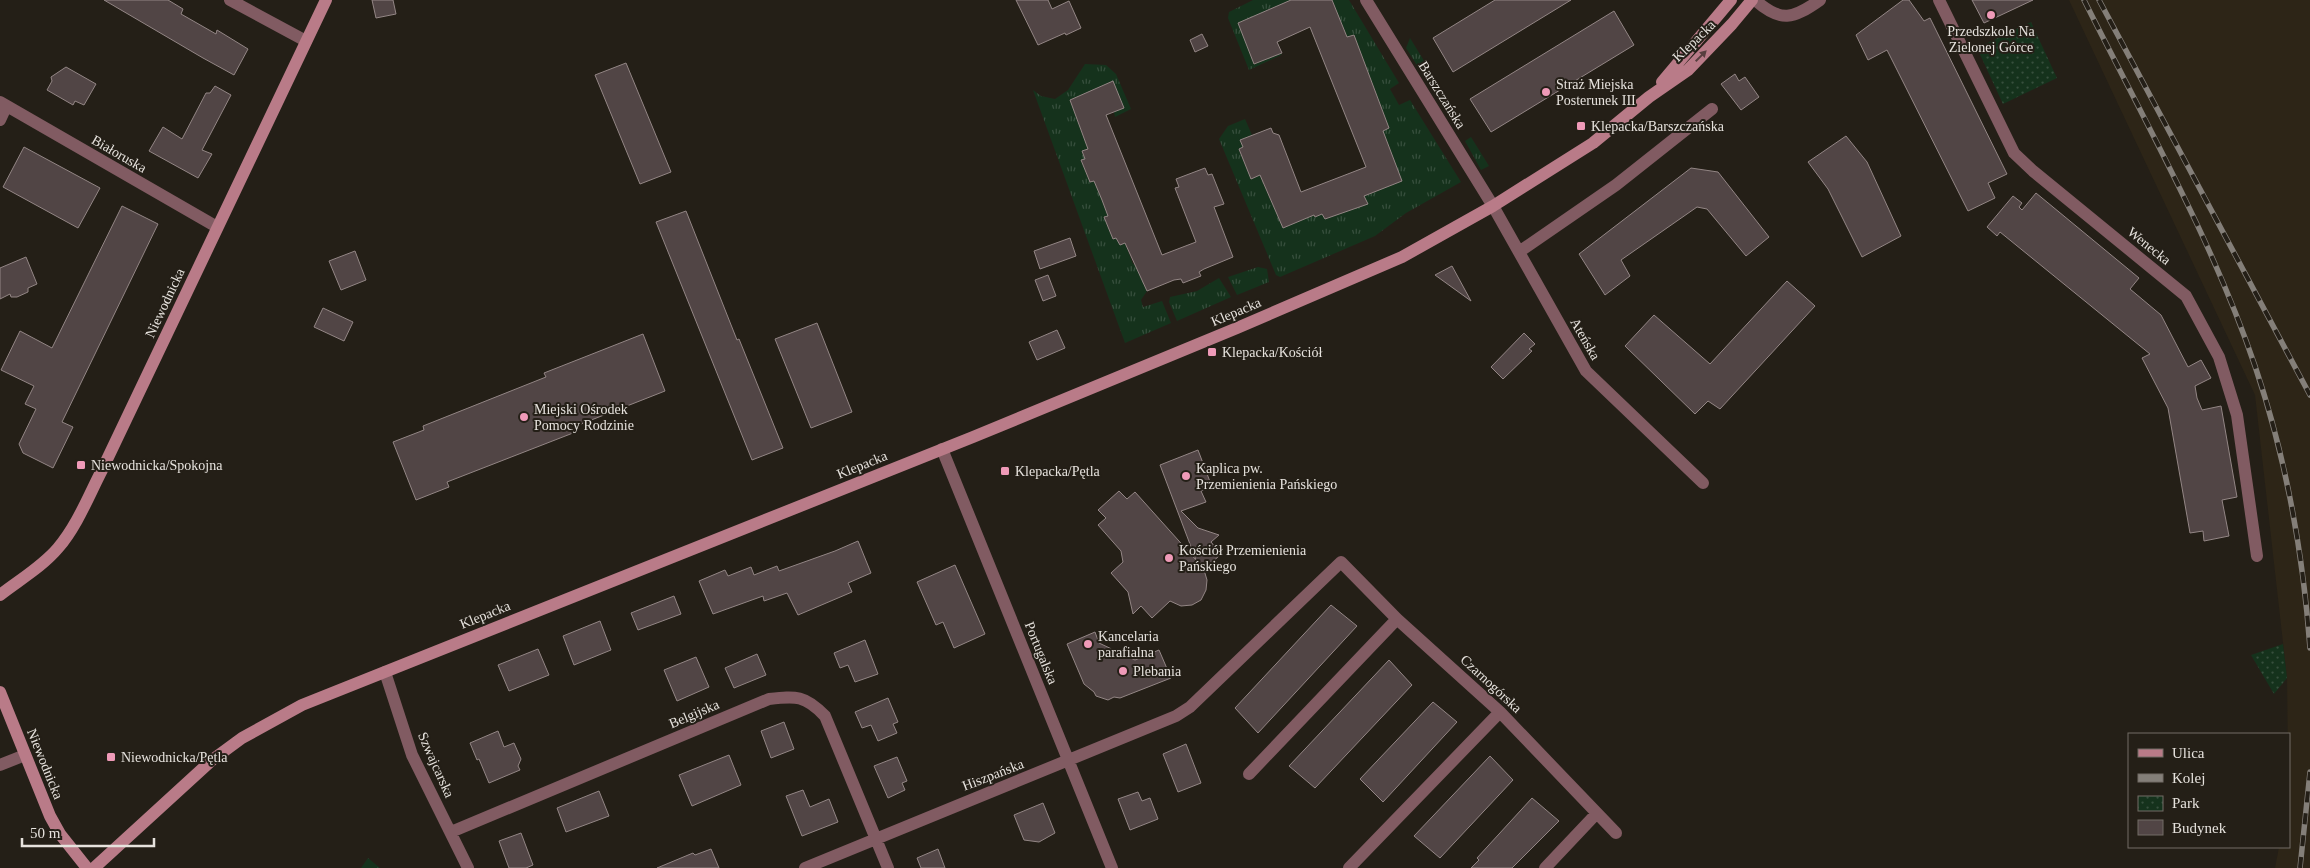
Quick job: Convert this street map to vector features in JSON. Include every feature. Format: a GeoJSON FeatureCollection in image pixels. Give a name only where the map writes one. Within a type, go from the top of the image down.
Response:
{"type":"FeatureCollection","features":[{"type":"Feature","properties":{"kind":"street"},"geometry":{"type":"LineString","coordinates":[[230,0],[306,41]]}},
{"type":"Feature","properties":{"kind":"street","name":"Niewodnicka"},"geometry":{"type":"LineString","coordinates":[[0,595],[58,549],[66,537],[102,470],[326,0]]}},
{"type":"Feature","properties":{"kind":"street","name":"Barszczańska"},"geometry":{"type":"LineString","coordinates":[[1366,0],[1493,206]]}},
{"type":"Feature","properties":{"kind":"street","name":"Klepacka"},"geometry":{"type":"LineString","coordinates":[[1649,97],[1731,0]]}},
{"type":"Feature","properties":{"kind":"street"},"geometry":{"type":"LineString","coordinates":[[1753,0],[1776,16],[1794,16],[1805,11],[1820,0]]}},
{"type":"Feature","properties":{"kind":"street","name":"Klepacka"},"geometry":{"type":"LineString","coordinates":[[94,868],[212,760],[242,738],[302,705],[942,449],[1237,328],[1402,257],[1493,206],[1580,152],[1649,97],[1688,70],[1753,0]]}},
{"type":"Feature","properties":{"kind":"street","name":"Wenecka"},"geometry":{"type":"LineString","coordinates":[[1939,0],[2014,152],[2033,171],[2186,296],[2219,357],[2237,415],[2257,556]]}},
{"type":"Feature","properties":{"kind":"street","name":"Białoruska"},"geometry":{"type":"LineString","coordinates":[[0,120],[3,104],[217,227]]}},
{"type":"Feature","properties":{"kind":"street"},"geometry":{"type":"LineString","coordinates":[[1519,252],[1616,185],[1712,110]]}},
{"type":"Feature","properties":{"kind":"street","name":"Ateńska"},"geometry":{"type":"LineString","coordinates":[[1493,206],[1586,371],[1703,483]]}},
{"type":"Feature","properties":{"kind":"street","name":"Portugalska"},"geometry":{"type":"LineString","coordinates":[[942,449],[1112,868]]}},
{"type":"Feature","properties":{"kind":"street","name":"Hiszpańska"},"geometry":{"type":"LineString","coordinates":[[805,868],[1069,762],[1176,716],[1190,707],[1341,562]]}},
{"type":"Feature","properties":{"kind":"street","name":"Czarnogórska"},"geometry":{"type":"LineString","coordinates":[[1341,562],[1398,619],[1500,712],[1616,833]]}},
{"type":"Feature","properties":{"kind":"street"},"geometry":{"type":"LineString","coordinates":[[1249,774],[1398,619]]}},
{"type":"Feature","properties":{"kind":"street","name":"Szwajcarska"},"geometry":{"type":"LineString","coordinates":[[385,672],[412,755],[468,868]]}},
{"type":"Feature","properties":{"kind":"street","name":"Niewodnicka"},"geometry":{"type":"LineString","coordinates":[[0,692],[50,816],[60,834],[87,868]]}},
{"type":"Feature","properties":{"kind":"street","name":"Belgijska"},"geometry":{"type":"LineString","coordinates":[[451,832],[769,699],[794,697],[812,702],[824,716],[888,868]]}},
{"type":"Feature","properties":{"kind":"street"},"geometry":{"type":"LineString","coordinates":[[1349,868],[1500,712]]}},
{"type":"Feature","properties":{"kind":"street"},"geometry":{"type":"LineString","coordinates":[[0,765],[24,755]]}},
{"type":"Feature","properties":{"kind":"street"},"geometry":{"type":"LineString","coordinates":[[1546,868],[1597,813]]}},
{"type":"Feature","properties":{"kind":"shaded area"},"geometry":{"type":"Polygon","coordinates":[[[2069,0],[2310,0],[2310,868],[2275,868],[2279,848],[2290,848],[2290,733],[2288,733],[2287,678],[2255,395],[2069,0]]]}},
{"type":"Feature","properties":{"kind":"green space"},"geometry":{"type":"Polygon","coordinates":[[[1253,0],[1291,0],[1267,10],[1249,52],[1254,64],[1282,53],[1281,55],[1249,70],[1228,18],[1229,12],[1253,0]]]}},
{"type":"Feature","properties":{"kind":"green space"},"geometry":{"type":"Polygon","coordinates":[[[1332,0],[1349,0],[1399,83],[1390,89],[1399,105],[1410,100],[1461,182],[1406,213],[1375,236],[1280,277],[1276,275],[1219,139],[1228,126],[1245,119],[1252,135],[1241,140],[1243,147],[1239,150],[1251,179],[1260,175],[1283,228],[1314,215],[1315,217],[1322,214],[1325,219],[1367,204],[1364,196],[1377,191],[1391,151],[1383,131],[1389,128],[1354,35],[1347,37],[1332,0]]]}},
{"type":"Feature","properties":{"kind":"green space"},"geometry":{"type":"Polygon","coordinates":[[[2031,22],[2057,78],[2003,104],[1977,48],[2031,22]]]}},
{"type":"Feature","properties":{"kind":"green space"},"geometry":{"type":"Polygon","coordinates":[[[1410,38],[1458,116],[1451,120],[1406,48],[1410,38]]]}},
{"type":"Feature","properties":{"kind":"green space"},"geometry":{"type":"Polygon","coordinates":[[[1085,64],[1106,65],[1116,74],[1131,109],[1115,117],[1114,112],[1124,108],[1113,81],[1070,100],[1088,149],[1082,151],[1085,159],[1081,161],[1090,182],[1094,181],[1110,206],[1105,208],[1108,216],[1104,217],[1113,239],[1116,238],[1120,245],[1125,243],[1147,291],[1141,300],[1143,307],[1162,301],[1171,323],[1125,343],[1033,90],[1041,96],[1055,99],[1068,90],[1085,64]]]}},
{"type":"Feature","properties":{"kind":"green space"},"geometry":{"type":"Polygon","coordinates":[[[1471,137],[1489,166],[1481,170],[1465,141],[1471,137]]]}},
{"type":"Feature","properties":{"kind":"green space"},"geometry":{"type":"Polygon","coordinates":[[[1258,267],[1267,269],[1269,282],[1237,295],[1228,277],[1258,267]]]}},
{"type":"Feature","properties":{"kind":"green space"},"geometry":{"type":"Polygon","coordinates":[[[1219,278],[1231,297],[1177,321],[1169,302],[1170,297],[1197,291],[1219,278]]]}},
{"type":"Feature","properties":{"kind":"green space"},"geometry":{"type":"Polygon","coordinates":[[[2283,644],[2287,678],[2274,694],[2251,655],[2283,644]]]}},
{"type":"Feature","properties":{"kind":"green space"},"geometry":{"type":"Polygon","coordinates":[[[368,858],[380,868],[361,868],[368,858]]]}},
{"type":"Feature","properties":{"kind":"building"},"geometry":{"type":"Polygon","coordinates":[[[104,0],[168,0],[183,9],[181,14],[216,34],[217,30],[248,49],[234,75],[104,0]]]}},
{"type":"Feature","properties":{"kind":"building"},"geometry":{"type":"Polygon","coordinates":[[[372,0],[393,0],[396,14],[376,18],[372,0]]]}},
{"type":"Feature","properties":{"kind":"building"},"geometry":{"type":"Polygon","coordinates":[[[1016,0],[1048,0],[1052,9],[1069,1],[1081,28],[1038,45],[1016,0]]]}},
{"type":"Feature","properties":{"kind":"building"},"geometry":{"type":"Polygon","coordinates":[[[1291,0],[1332,0],[1347,37],[1354,35],[1389,128],[1383,131],[1402,181],[1364,196],[1368,204],[1325,219],[1322,214],[1315,217],[1314,215],[1283,228],[1260,175],[1251,179],[1239,149],[1243,147],[1240,140],[1271,128],[1273,133],[1279,135],[1301,192],[1366,167],[1310,27],[1277,42],[1282,53],[1254,64],[1238,23],[1291,0]]]}},
{"type":"Feature","properties":{"kind":"building"},"geometry":{"type":"Polygon","coordinates":[[[1495,0],[1571,0],[1453,72],[1433,38],[1495,0]]]}},
{"type":"Feature","properties":{"kind":"building"},"geometry":{"type":"Polygon","coordinates":[[[1903,0],[1909,0],[1924,21],[1930,18],[2007,174],[1988,183],[1995,198],[1968,211],[1887,50],[1868,60],[1856,35],[1903,0]]]}},
{"type":"Feature","properties":{"kind":"building","name":"Przedszkole Na Zielonej Górce"},"geometry":{"type":"Polygon","coordinates":[[[1972,0],[2033,0],[1984,23],[1972,0]]]}},
{"type":"Feature","properties":{"kind":"building"},"geometry":{"type":"Polygon","coordinates":[[[1614,11],[1634,45],[1491,132],[1470,99],[1614,11]]]}},
{"type":"Feature","properties":{"kind":"building"},"geometry":{"type":"Polygon","coordinates":[[[1202,34],[1208,46],[1195,52],[1190,40],[1202,34]]]}},
{"type":"Feature","properties":{"kind":"building"},"geometry":{"type":"Polygon","coordinates":[[[626,63],[671,172],[640,184],[595,75],[626,63]]]}},
{"type":"Feature","properties":{"kind":"building"},"geometry":{"type":"Polygon","coordinates":[[[66,67],[96,84],[84,105],[75,101],[73,105],[47,90],[52,81],[51,77],[66,67]]]}},
{"type":"Feature","properties":{"kind":"building"},"geometry":{"type":"Polygon","coordinates":[[[1735,74],[1739,81],[1745,77],[1759,97],[1741,110],[1721,84],[1735,74]]]}},
{"type":"Feature","properties":{"kind":"building"},"geometry":{"type":"Polygon","coordinates":[[[1113,81],[1124,108],[1106,115],[1162,255],[1196,242],[1175,188],[1179,187],[1176,179],[1205,168],[1208,175],[1212,174],[1224,204],[1214,207],[1233,257],[1204,269],[1199,272],[1201,276],[1183,283],[1181,279],[1174,280],[1147,291],[1125,243],[1120,245],[1116,238],[1113,239],[1104,217],[1108,216],[1102,200],[1094,181],[1090,182],[1081,160],[1085,159],[1082,151],[1088,149],[1070,100],[1113,81]]]}},
{"type":"Feature","properties":{"kind":"building"},"geometry":{"type":"Polygon","coordinates":[[[215,86],[231,95],[202,150],[212,154],[198,178],[149,151],[163,127],[182,139],[206,93],[210,93],[215,86]]]}},
{"type":"Feature","properties":{"kind":"building"},"geometry":{"type":"Polygon","coordinates":[[[1846,136],[1867,162],[1901,236],[1862,257],[1828,189],[1808,162],[1846,136]]]}},
{"type":"Feature","properties":{"kind":"building"},"geometry":{"type":"Polygon","coordinates":[[[24,147],[100,188],[78,228],[3,187],[24,147]]]}},
{"type":"Feature","properties":{"kind":"building"},"geometry":{"type":"Polygon","coordinates":[[[1691,168],[1718,172],[1769,237],[1746,256],[1707,209],[1697,207],[1621,260],[1630,276],[1605,295],[1579,254],[1691,168]]]}},
{"type":"Feature","properties":{"kind":"building"},"geometry":{"type":"Polygon","coordinates":[[[2036,193],[2139,278],[2130,289],[2161,315],[2188,367],[2201,360],[2211,378],[2195,386],[2197,398],[2202,410],[2221,406],[2237,497],[2222,500],[2229,536],[2204,541],[2203,531],[2190,533],[2168,408],[2142,358],[2150,354],[2000,232],[1997,236],[1987,227],[2013,196],[2022,203],[2019,207],[2022,210],[2036,193]]]}},
{"type":"Feature","properties":{"kind":"building"},"geometry":{"type":"Polygon","coordinates":[[[122,206],[158,224],[62,422],[73,427],[53,468],[23,453],[19,444],[36,409],[25,404],[34,386],[1,370],[20,331],[52,348],[122,206]]]}},
{"type":"Feature","properties":{"kind":"building"},"geometry":{"type":"Polygon","coordinates":[[[686,211],[737,340],[739,339],[783,448],[752,460],[656,222],[686,211]]]}},
{"type":"Feature","properties":{"kind":"building"},"geometry":{"type":"Polygon","coordinates":[[[1070,238],[1076,256],[1040,269],[1034,251],[1070,238]]]}},
{"type":"Feature","properties":{"kind":"building"},"geometry":{"type":"Polygon","coordinates":[[[355,251],[366,280],[341,290],[329,261],[355,251]]]}},
{"type":"Feature","properties":{"kind":"building"},"geometry":{"type":"Polygon","coordinates":[[[26,257],[37,284],[28,288],[28,292],[17,297],[11,297],[10,294],[0,299],[0,268],[26,257]]]}},
{"type":"Feature","properties":{"kind":"building"},"geometry":{"type":"Polygon","coordinates":[[[1452,266],[1471,301],[1435,275],[1452,266]]]}},
{"type":"Feature","properties":{"kind":"building"},"geometry":{"type":"Polygon","coordinates":[[[1048,275],[1056,296],[1043,301],[1035,280],[1048,275]]]}},
{"type":"Feature","properties":{"kind":"building"},"geometry":{"type":"Polygon","coordinates":[[[1787,281],[1815,306],[1720,409],[1708,401],[1695,414],[1625,346],[1654,315],[1710,364],[1787,281]]]}},
{"type":"Feature","properties":{"kind":"building"},"geometry":{"type":"Polygon","coordinates":[[[323,308],[353,322],[344,341],[314,327],[323,308]]]}},
{"type":"Feature","properties":{"kind":"building"},"geometry":{"type":"Polygon","coordinates":[[[817,323],[852,412],[811,428],[775,339],[817,323]]]}},
{"type":"Feature","properties":{"kind":"building"},"geometry":{"type":"Polygon","coordinates":[[[1057,330],[1065,348],[1037,360],[1029,342],[1057,330]]]}},
{"type":"Feature","properties":{"kind":"building"},"geometry":{"type":"Polygon","coordinates":[[[1524,333],[1535,344],[1529,349],[1532,351],[1503,379],[1491,367],[1524,333]]]}},
{"type":"Feature","properties":{"kind":"building","name":"Miejski Ośrodek Pomocy Rodzinie"},"geometry":{"type":"Polygon","coordinates":[[[643,334],[665,391],[571,428],[573,433],[447,482],[449,487],[416,500],[393,442],[424,430],[423,426],[546,377],[544,373],[643,334]]]}},
{"type":"Feature","properties":{"kind":"building","name":"Kościół Przemienienia Pańskiego"},"geometry":{"type":"Polygon","coordinates":[[[1198,450],[1212,487],[1201,491],[1206,502],[1181,511],[1198,528],[1219,535],[1211,542],[1221,554],[1204,570],[1207,580],[1206,590],[1201,600],[1192,605],[1181,606],[1170,601],[1152,618],[1141,606],[1133,614],[1128,592],[1111,573],[1123,562],[1121,551],[1098,525],[1106,518],[1098,510],[1119,491],[1127,499],[1135,492],[1196,560],[1160,465],[1198,450]]]}},
{"type":"Feature","properties":{"kind":"building"},"geometry":{"type":"Polygon","coordinates":[[[858,541],[871,573],[848,583],[852,592],[798,615],[787,593],[764,601],[763,596],[713,614],[699,581],[725,570],[728,576],[751,567],[754,575],[777,566],[779,571],[858,541]]]}},
{"type":"Feature","properties":{"kind":"building"},"geometry":{"type":"Polygon","coordinates":[[[955,565],[985,634],[954,648],[943,622],[936,625],[917,582],[955,565]]]}},
{"type":"Feature","properties":{"kind":"building"},"geometry":{"type":"Polygon","coordinates":[[[674,596],[681,614],[638,630],[631,613],[674,596]]]}},
{"type":"Feature","properties":{"kind":"building"},"geometry":{"type":"Polygon","coordinates":[[[1331,605],[1357,626],[1258,733],[1235,708],[1331,605]]]}},
{"type":"Feature","properties":{"kind":"building"},"geometry":{"type":"Polygon","coordinates":[[[600,621],[611,650],[574,665],[563,636],[600,621]]]}},
{"type":"Feature","properties":{"kind":"building","name":"Plebania"},"geometry":{"type":"Polygon","coordinates":[[[1095,632],[1099,643],[1135,660],[1159,650],[1171,678],[1120,698],[1114,697],[1108,700],[1096,696],[1084,684],[1067,644],[1095,632]]]}},
{"type":"Feature","properties":{"kind":"building"},"geometry":{"type":"Polygon","coordinates":[[[865,640],[878,674],[855,682],[848,665],[840,668],[834,653],[865,640]]]}},
{"type":"Feature","properties":{"kind":"building"},"geometry":{"type":"Polygon","coordinates":[[[538,649],[549,675],[509,691],[498,665],[538,649]]]}},
{"type":"Feature","properties":{"kind":"building"},"geometry":{"type":"Polygon","coordinates":[[[757,654],[766,675],[734,688],[725,668],[757,654]]]}},
{"type":"Feature","properties":{"kind":"building"},"geometry":{"type":"Polygon","coordinates":[[[696,657],[709,687],[677,701],[664,670],[696,657]]]}},
{"type":"Feature","properties":{"kind":"building"},"geometry":{"type":"Polygon","coordinates":[[[1389,660],[1412,685],[1315,788],[1289,766],[1389,660]]]}},
{"type":"Feature","properties":{"kind":"building"},"geometry":{"type":"Polygon","coordinates":[[[888,698],[898,722],[893,724],[897,733],[878,741],[871,725],[862,728],[855,712],[888,698]]]}},
{"type":"Feature","properties":{"kind":"building"},"geometry":{"type":"Polygon","coordinates":[[[1433,702],[1457,722],[1383,802],[1360,779],[1433,702]]]}},
{"type":"Feature","properties":{"kind":"building"},"geometry":{"type":"Polygon","coordinates":[[[784,722],[794,749],[771,758],[761,731],[784,722]]]}},
{"type":"Feature","properties":{"kind":"building"},"geometry":{"type":"Polygon","coordinates":[[[498,731],[504,747],[514,743],[521,759],[518,766],[520,770],[489,783],[470,743],[498,731]]]}},
{"type":"Feature","properties":{"kind":"building"},"geometry":{"type":"Polygon","coordinates":[[[1186,744],[1201,783],[1178,792],[1163,754],[1186,744]]]}},
{"type":"Feature","properties":{"kind":"building"},"geometry":{"type":"Polygon","coordinates":[[[729,755],[741,785],[692,806],[679,775],[729,755]]]}},
{"type":"Feature","properties":{"kind":"building"},"geometry":{"type":"Polygon","coordinates":[[[1490,756],[1513,780],[1440,858],[1414,836],[1490,756]]]}},
{"type":"Feature","properties":{"kind":"building"},"geometry":{"type":"Polygon","coordinates":[[[897,757],[907,781],[902,783],[905,790],[888,798],[874,766],[897,757]]]}},
{"type":"Feature","properties":{"kind":"building"},"geometry":{"type":"Polygon","coordinates":[[[803,790],[810,807],[829,799],[838,822],[802,836],[786,796],[803,790]]]}},
{"type":"Feature","properties":{"kind":"building"},"geometry":{"type":"Polygon","coordinates":[[[599,791],[609,816],[566,832],[557,808],[599,791]]]}},
{"type":"Feature","properties":{"kind":"building"},"geometry":{"type":"Polygon","coordinates":[[[1138,792],[1142,801],[1150,798],[1158,819],[1130,830],[1118,799],[1138,792]]]}},
{"type":"Feature","properties":{"kind":"building"},"geometry":{"type":"Polygon","coordinates":[[[1532,798],[1559,821],[1512,868],[1471,868],[1479,860],[1477,858],[1532,798]]]}},
{"type":"Feature","properties":{"kind":"building"},"geometry":{"type":"Polygon","coordinates":[[[1043,803],[1055,833],[1039,842],[1024,840],[1014,815],[1043,803]]]}},
{"type":"Feature","properties":{"kind":"building"},"geometry":{"type":"Polygon","coordinates":[[[521,833],[533,865],[526,868],[509,868],[499,841],[521,833]]]}},
{"type":"Feature","properties":{"kind":"building"},"geometry":{"type":"Polygon","coordinates":[[[711,849],[719,868],[657,868],[693,853],[695,855],[711,849]]]}},
{"type":"Feature","properties":{"kind":"building"},"geometry":{"type":"Polygon","coordinates":[[[938,849],[945,868],[921,868],[917,858],[938,849]]]}},
{"type":"Feature","properties":{"kind":"railway"},"geometry":{"type":"LineString","coordinates":[[2084,0],[2198,226],[2219,272],[2255,366],[2276,435],[2292,506],[2303,576],[2310,648]]}},
{"type":"Feature","properties":{"kind":"railway"},"geometry":{"type":"LineString","coordinates":[[2099,0],[2310,395]]}},
{"type":"Feature","properties":{"kind":"railway"},"geometry":{"type":"LineString","coordinates":[[2300,868],[2310,772]]}},
{"type":"Feature","properties":{"kind":"place","name":"Przedszkole Na Zielonej Górce"},"geometry":{"type":"Point","coordinates":[1991,15]}},
{"type":"Feature","properties":{"kind":"place","name":"Straż Miejska Posterunek III"},"geometry":{"type":"Point","coordinates":[1546,92]}},
{"type":"Feature","properties":{"kind":"place","name":"Klepacka/Barszczańska"},"geometry":{"type":"Point","coordinates":[1581,126]}},
{"type":"Feature","properties":{"kind":"place","name":"Klepacka/Kościół"},"geometry":{"type":"Point","coordinates":[1212,352]}},
{"type":"Feature","properties":{"kind":"place","name":"Miejski Ośrodek Pomocy Rodzinie"},"geometry":{"type":"Point","coordinates":[524,417]}},
{"type":"Feature","properties":{"kind":"place","name":"Niewodnicka/Spokojna"},"geometry":{"type":"Point","coordinates":[81,465]}},
{"type":"Feature","properties":{"kind":"place","name":"Klepacka/Pętla"},"geometry":{"type":"Point","coordinates":[1005,471]}},
{"type":"Feature","properties":{"kind":"place","name":"Kaplica pw. Przemienienia Pańskiego"},"geometry":{"type":"Point","coordinates":[1186,476]}},
{"type":"Feature","properties":{"kind":"place","name":"Kościół Przemienienia Pańskiego"},"geometry":{"type":"Point","coordinates":[1169,558]}},
{"type":"Feature","properties":{"kind":"place","name":"Kancelaria parafialna"},"geometry":{"type":"Point","coordinates":[1088,644]}},
{"type":"Feature","properties":{"kind":"place","name":"Plebania"},"geometry":{"type":"Point","coordinates":[1123,671]}},
{"type":"Feature","properties":{"kind":"place","name":"Niewodnicka/Pętla"},"geometry":{"type":"Point","coordinates":[111,757]}}]}
